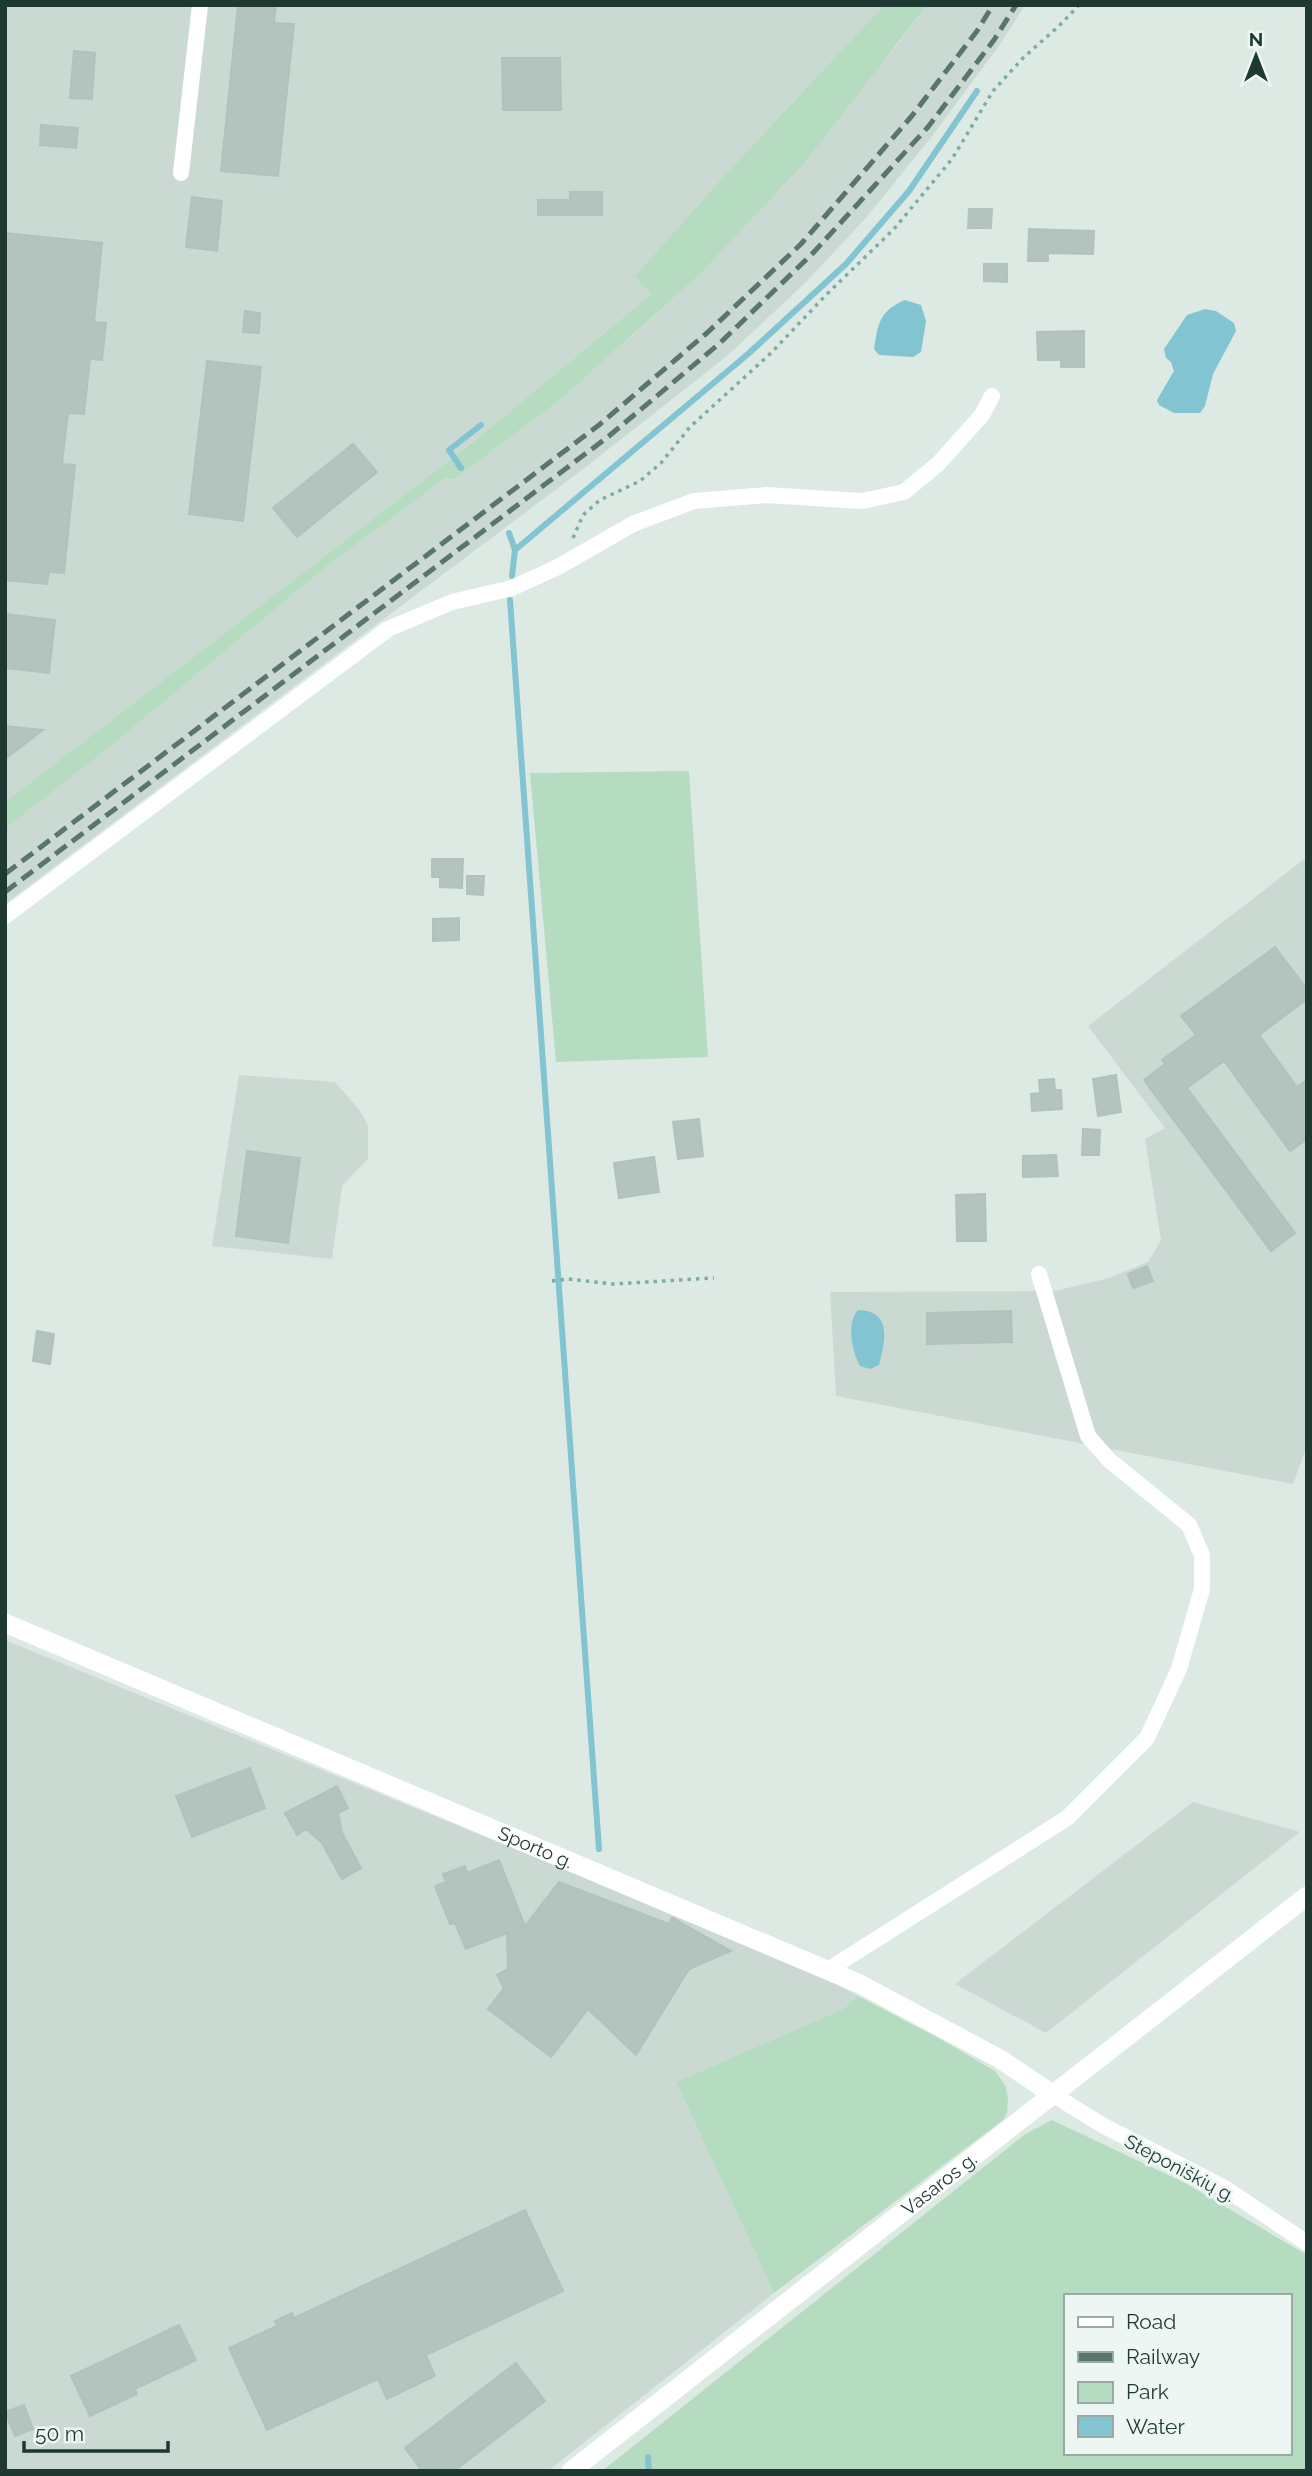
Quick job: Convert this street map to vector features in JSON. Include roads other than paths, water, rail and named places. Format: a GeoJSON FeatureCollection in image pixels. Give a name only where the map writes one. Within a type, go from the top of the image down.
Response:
{"type":"FeatureCollection","features":[{"type":"Feature","properties":{"kind":"street"},"geometry":{"type":"LineString","coordinates":[[181,173],[200,5]]}},
{"type":"Feature","properties":{"kind":"street"},"geometry":{"type":"LineString","coordinates":[[5,916],[388,629],[452,601],[512,587],[568,561],[633,524],[694,501],[766,495],[862,501],[904,492],[938,464],[982,415],[992,396]]}},
{"type":"Feature","properties":{"kind":"street"},"geometry":{"type":"LineString","coordinates":[[828,1970],[1067,1818],[1147,1738],[1179,1669],[1202,1588],[1202,1555],[1189,1525],[1109,1460],[1088,1436],[1039,1274]]}},
{"type":"Feature","properties":{"kind":"street","name":"Sporto g."},"geometry":{"type":"LineString","coordinates":[[5,1623],[860,1984],[1000,2059],[1052,2094]]}},
{"type":"Feature","properties":{"kind":"street","name":"Vasaros g."},"geometry":{"type":"LineString","coordinates":[[571,2471],[1307,1896]]}},
{"type":"Feature","properties":{"kind":"street","name":"Steponiškių g."},"geometry":{"type":"LineString","coordinates":[[1052,2094],[1102,2126],[1223,2187],[1307,2243]]}},
{"type":"Feature","properties":{"kind":"water"},"geometry":{"type":"Polygon","coordinates":[[[905,300],[921,305],[926,321],[921,352],[913,357],[879,355],[874,349],[881,319],[896,304],[905,300]]]}},
{"type":"Feature","properties":{"kind":"water"},"geometry":{"type":"Polygon","coordinates":[[[1205,309],[1216,311],[1234,323],[1236,331],[1213,374],[1205,406],[1200,413],[1174,413],[1159,405],[1157,400],[1174,371],[1164,349],[1187,315],[1205,309]]]}},
{"type":"Feature","properties":{"kind":"water"},"geometry":{"type":"Polygon","coordinates":[[[858,1310],[877,1316],[884,1329],[879,1365],[870,1369],[860,1366],[853,1345],[852,1322],[858,1310]]]}},
{"type":"Feature","properties":{"kind":"waterway"},"geometry":{"type":"LineString","coordinates":[[515,550],[748,354],[846,264],[909,191],[977,91]]}},
{"type":"Feature","properties":{"kind":"waterway"},"geometry":{"type":"LineString","coordinates":[[461,468],[449,450],[481,425]]}},
{"type":"Feature","properties":{"kind":"waterway"},"geometry":{"type":"LineString","coordinates":[[509,533],[515,550],[512,576]]}},
{"type":"Feature","properties":{"kind":"waterway"},"geometry":{"type":"LineString","coordinates":[[510,600],[599,1849]]}},
{"type":"Feature","properties":{"kind":"waterway"},"geometry":{"type":"LineString","coordinates":[[648,2457],[649,2471]]}},
{"type":"Feature","properties":{"kind":"railway"},"geometry":{"type":"LineString","coordinates":[[5,874],[599,425],[708,332],[801,244],[911,117],[977,31],[993,5]]}},
{"type":"Feature","properties":{"kind":"railway"},"geometry":{"type":"LineString","coordinates":[[5,892],[609,436],[720,343],[813,253],[928,127],[994,40],[1016,5]]}}]}
